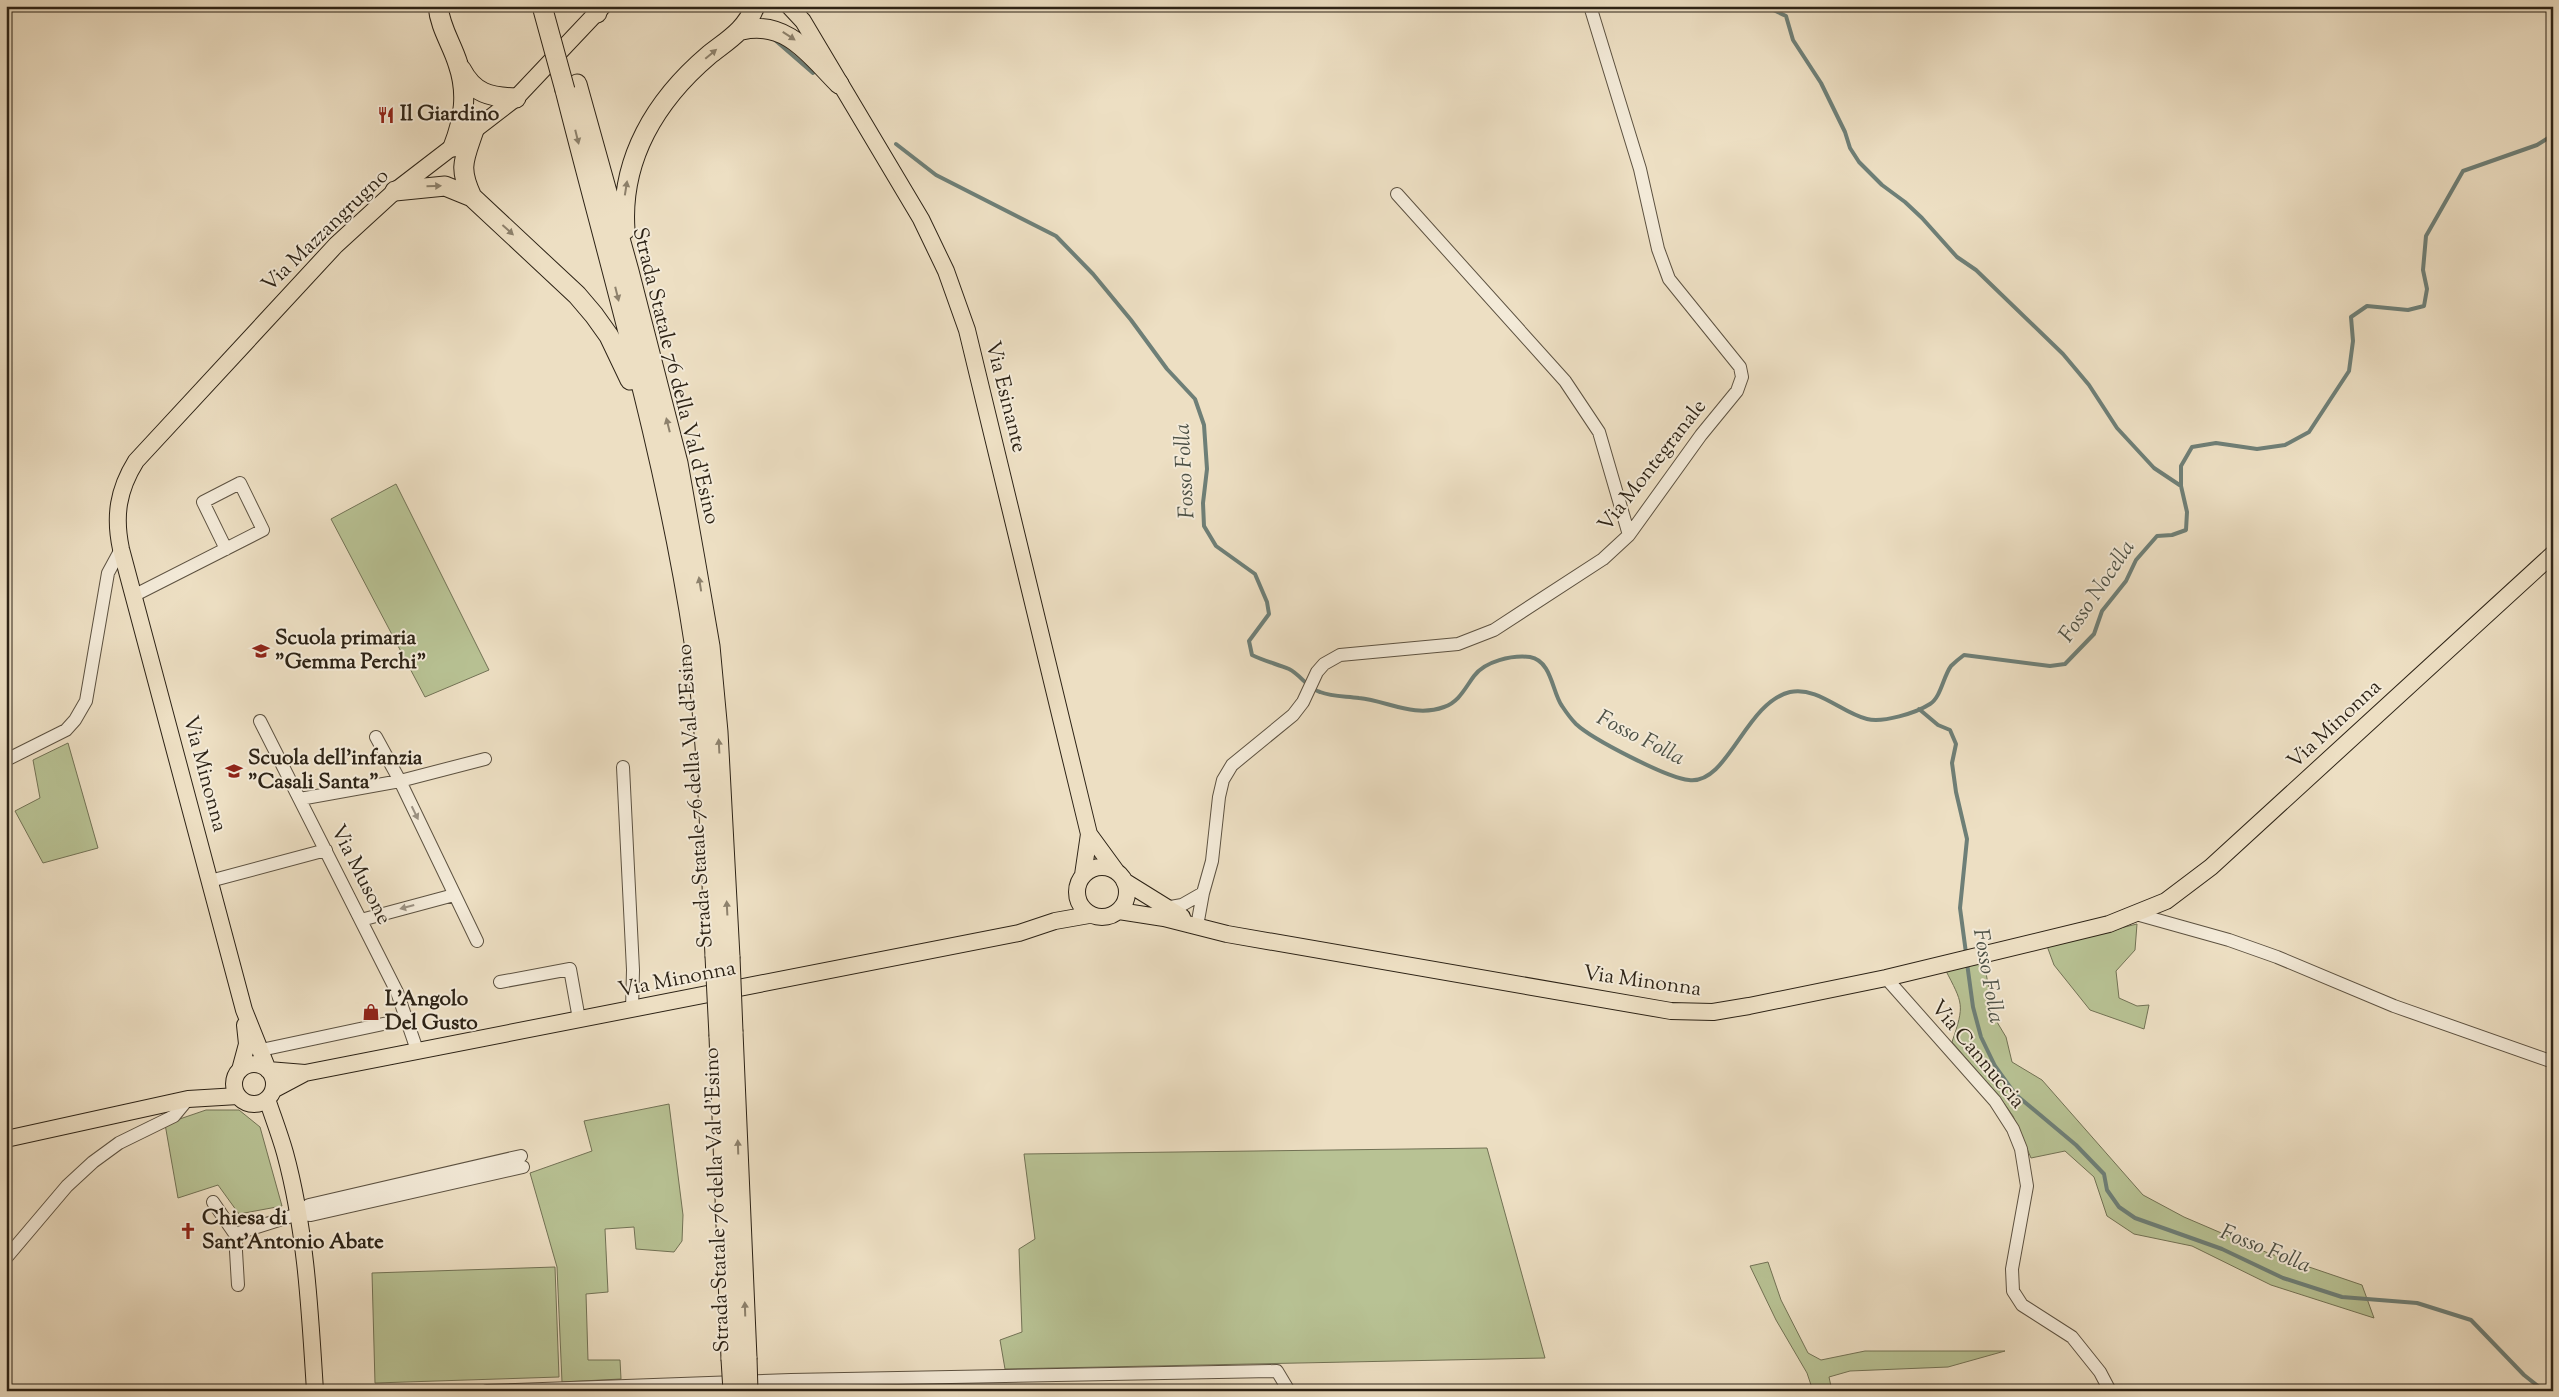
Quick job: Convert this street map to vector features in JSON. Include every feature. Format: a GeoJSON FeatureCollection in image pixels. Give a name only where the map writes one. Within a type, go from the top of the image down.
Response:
{"type":"FeatureCollection","features":[{"type":"Feature","properties":{"kind":"highway"},"geometry":{"type":"LineString","coordinates":[[438,6],[446,36],[465,78],[479,92],[497,97],[516,98]]}},
{"type":"Feature","properties":{"kind":"highway","name":"Strada Statale 76 della Val d'Esino"},"geometry":{"type":"LineString","coordinates":[[542,6],[571,87],[629,271],[678,463],[710,646],[718,732],[722,956],[739,1358],[733,1391]]}},
{"type":"Feature","properties":{"kind":"highway","name":"Strada Statale 76 della Val d'Esino"},"geometry":{"type":"LineString","coordinates":[[556,6],[571,87],[660,463],[681,563],[694,644],[722,956]]}},
{"type":"Feature","properties":{"kind":"highway"},"geometry":{"type":"LineString","coordinates":[[629,271],[625,199],[630,167],[650,123],[676,86],[709,56],[742,30],[755,6]]}},
{"type":"Feature","properties":{"kind":"highway"},"geometry":{"type":"LineString","coordinates":[[742,30],[759,26],[782,32],[798,43],[839,84]]}},
{"type":"Feature","properties":{"kind":"highway"},"geometry":{"type":"LineString","coordinates":[[453,146],[463,123],[463,85],[458,64]]}},
{"type":"Feature","properties":{"kind":"highway"},"geometry":{"type":"LineString","coordinates":[[472,198],[464,181],[462,167],[474,130]]}},
{"type":"Feature","properties":{"kind":"highway"},"geometry":{"type":"LineString","coordinates":[[395,191],[445,186],[472,198],[577,295],[609,336],[630,381],[646,425],[681,563]]}},
{"type":"Feature","properties":{"kind":"highway","name":"Strada Statale 76 della Val d'Esino"},"geometry":{"type":"LineString","coordinates":[[739,1358],[748,1391]]}},
{"type":"Feature","properties":{"kind":"main road","name":"Via Esinante"},"geometry":{"type":"LineString","coordinates":[[789,6],[800,14],[839,84],[921,219],[946,271],[967,330],[1088,834],[1083,875]]}},
{"type":"Feature","properties":{"kind":"main road","name":"Via Mazzangrugno"},"geometry":{"type":"LineString","coordinates":[[136,461],[336,245],[395,191],[516,98],[599,8]]}},
{"type":"Feature","properties":{"kind":"main road","name":"Via Minonna"},"geometry":{"type":"LineString","coordinates":[[136,461],[125,478],[118,500],[116,521],[121,550],[135,595],[244,1010],[268,1070],[274,1079],[257,1097]]}},
{"type":"Feature","properties":{"kind":"main road","name":"Via Minonna"},"geometry":{"type":"LineString","coordinates":[[1119,911],[1197,926],[1227,934],[1671,1011],[1713,1012],[1886,978],[2109,924],[2166,901],[2212,867],[2553,554]]}},
{"type":"Feature","properties":{"kind":"main road","name":"Via Esinante"},"geometry":{"type":"LineString","coordinates":[[1088,834],[1120,876]]}},
{"type":"Feature","properties":{"kind":"main road"},"geometry":{"type":"LineString","coordinates":[[1055,921],[1077,893],[1083,875],[1095,868],[1102,867],[1120,876],[1127,897],[1119,911],[1105,918],[1089,914],[1078,902],[1077,893]]}},
{"type":"Feature","properties":{"kind":"main road","name":"Via Minonna"},"geometry":{"type":"LineString","coordinates":[[1120,876],[1165,908],[1197,926]]}},
{"type":"Feature","properties":{"kind":"main road","name":"Via Minonna"},"geometry":{"type":"LineString","coordinates":[[6,1139],[188,1099],[257,1097],[305,1073],[1020,933],[1055,921],[1089,914]]}},
{"type":"Feature","properties":{"kind":"main road","name":"Via Minonna"},"geometry":{"type":"LineString","coordinates":[[244,1010],[247,1044],[235,1090],[257,1097]]}},
{"type":"Feature","properties":{"kind":"main road","name":"Via Minonna"},"geometry":{"type":"LineString","coordinates":[[188,1099],[254,1064],[268,1070],[305,1073]]}},
{"type":"Feature","properties":{"kind":"main road"},"geometry":{"type":"LineString","coordinates":[[257,1097],[268,1124],[285,1154],[298,1214],[310,1321],[315,1391]]}},
{"type":"Feature","properties":{"kind":"street","name":"Via Montegranale"},"geometry":{"type":"LineString","coordinates":[[1197,926],[1203,893],[1212,862],[1219,797],[1226,772],[1238,759],[1293,715],[1324,664],[1340,655],[1458,644],[1494,630],[1604,559],[1629,535],[1701,435],[1737,391],[1742,377],[1740,367],[1669,279],[1658,249],[1640,169],[1590,6]]}},
{"type":"Feature","properties":{"kind":"street"},"geometry":{"type":"LineString","coordinates":[[1397,194],[1565,381],[1582,405],[1600,432],[1629,535]]}},
{"type":"Feature","properties":{"kind":"street"},"geometry":{"type":"LineString","coordinates":[[135,595],[226,549],[263,530],[240,483],[203,502],[226,549]]}},
{"type":"Feature","properties":{"kind":"street"},"geometry":{"type":"LineString","coordinates":[[6,760],[66,730],[75,720],[86,701],[108,573],[121,550]]}},
{"type":"Feature","properties":{"kind":"street","name":"Via Musone"},"geometry":{"type":"LineString","coordinates":[[260,721],[397,992],[408,1019],[417,1050]]}},
{"type":"Feature","properties":{"kind":"street"},"geometry":{"type":"LineString","coordinates":[[376,737],[400,781],[477,942]]}},
{"type":"Feature","properties":{"kind":"street"},"geometry":{"type":"LineString","coordinates":[[300,799],[400,781],[485,759]]}},
{"type":"Feature","properties":{"kind":"street"},"geometry":{"type":"LineString","coordinates":[[623,767],[633,970],[632,1010]]}},
{"type":"Feature","properties":{"kind":"street"},"geometry":{"type":"LineString","coordinates":[[210,881],[326,850]]}},
{"type":"Feature","properties":{"kind":"street"},"geometry":{"type":"LineString","coordinates":[[1165,908],[1182,906],[1203,893]]}},
{"type":"Feature","properties":{"kind":"street"},"geometry":{"type":"LineString","coordinates":[[361,920],[454,895]]}},
{"type":"Feature","properties":{"kind":"street"},"geometry":{"type":"LineString","coordinates":[[2136,914],[2229,940],[2394,1006],[2553,1062]]}},
{"type":"Feature","properties":{"kind":"street"},"geometry":{"type":"LineString","coordinates":[[500,982],[570,969],[580,1019]]}},
{"type":"Feature","properties":{"kind":"street","name":"Via Cannuccia"},"geometry":{"type":"LineString","coordinates":[[1886,978],[1995,1101],[2013,1129],[2021,1149],[2027,1186],[2012,1269],[2013,1291],[2022,1305],[2072,1337],[2100,1372],[2110,1391]]}},
{"type":"Feature","properties":{"kind":"street"},"geometry":{"type":"LineString","coordinates":[[261,1050],[408,1019]]}},
{"type":"Feature","properties":{"kind":"street"},"geometry":{"type":"LineString","coordinates":[[6,1258],[68,1186],[93,1162],[119,1143],[174,1116],[188,1099]]}},
{"type":"Feature","properties":{"kind":"street"},"geometry":{"type":"LineString","coordinates":[[235,1234],[298,1214],[311,1215],[522,1162]]}},
{"type":"Feature","properties":{"kind":"street"},"geometry":{"type":"LineString","coordinates":[[213,1202],[235,1234],[238,1285]]}},
{"type":"Feature","properties":{"kind":"street"},"geometry":{"type":"LineString","coordinates":[[488,1391],[791,1380],[1277,1371],[1290,1391]]}},
{"type":"Feature","properties":{"kind":"green space"},"geometry":{"type":"Polygon","coordinates":[[[396,484],[489,670],[425,697],[331,519],[396,484]]]}},
{"type":"Feature","properties":{"kind":"green space"},"geometry":{"type":"Polygon","coordinates":[[[68,743],[98,848],[43,863],[15,811],[40,798],[33,760],[68,743]]]}},
{"type":"Feature","properties":{"kind":"green space"},"geometry":{"type":"Polygon","coordinates":[[[2137,924],[2135,950],[2116,971],[2119,998],[2137,1006],[2149,1005],[2144,1029],[2090,1010],[2054,965],[2047,946],[2137,924]]]}},
{"type":"Feature","properties":{"kind":"green space"},"geometry":{"type":"Polygon","coordinates":[[[1984,962],[1994,1017],[2006,1037],[2012,1062],[2042,1080],[2143,1195],[2184,1217],[2268,1253],[2362,1285],[2374,1318],[2271,1285],[2192,1246],[2134,1234],[2107,1216],[2094,1177],[2065,1151],[2031,1158],[2013,1116],[2001,1099],[1952,1042],[1959,1019],[1960,1004],[1956,990],[1945,969],[1984,962]]]}},
{"type":"Feature","properties":{"kind":"green space"},"geometry":{"type":"Polygon","coordinates":[[[669,1104],[683,1215],[682,1241],[674,1252],[636,1249],[634,1227],[605,1229],[608,1292],[586,1294],[588,1360],[620,1360],[621,1379],[562,1382],[557,1267],[530,1173],[592,1151],[584,1121],[669,1104]]]}},
{"type":"Feature","properties":{"kind":"green space"},"geometry":{"type":"Polygon","coordinates":[[[206,1110],[239,1110],[260,1127],[282,1206],[239,1214],[218,1185],[178,1198],[165,1124],[206,1110]]]}},
{"type":"Feature","properties":{"kind":"green space"},"geometry":{"type":"Polygon","coordinates":[[[1487,1148],[1545,1358],[1005,1369],[1000,1340],[1022,1332],[1019,1249],[1035,1239],[1024,1154],[1487,1148]]]}},
{"type":"Feature","properties":{"kind":"green space"},"geometry":{"type":"Polygon","coordinates":[[[1768,1262],[1781,1300],[1808,1353],[1821,1360],[1865,1351],[2005,1351],[1948,1367],[1850,1371],[1829,1377],[1832,1391],[1813,1391],[1807,1373],[1776,1320],[1750,1266],[1768,1262]]]}},
{"type":"Feature","properties":{"kind":"green space"},"geometry":{"type":"Polygon","coordinates":[[[555,1267],[559,1377],[375,1383],[372,1273],[555,1267]]]}},
{"type":"Feature","properties":{"kind":"waterway"},"geometry":{"type":"LineString","coordinates":[[732,6],[737,10]]}},
{"type":"Feature","properties":{"kind":"waterway"},"geometry":{"type":"LineString","coordinates":[[1765,6],[1786,16],[1793,40],[1821,83],[1845,132],[1850,148],[1859,162],[1882,185],[1905,202],[1957,257],[1976,270],[2063,354],[2089,385],[2117,428],[2154,468],[2181,486]]}},
{"type":"Feature","properties":{"kind":"waterway"},"geometry":{"type":"LineString","coordinates":[[775,40],[813,73]]}},
{"type":"Feature","properties":{"kind":"waterway","name":"Fosso Folla"},"geometry":{"type":"LineString","coordinates":[[896,144],[936,175],[1056,236],[1093,274],[1131,320],[1167,369],[1195,399],[1204,425],[1207,469],[1203,503],[1204,526],[1216,546],[1255,574],[1267,602],[1269,614],[1249,641],[1252,655],[1289,669],[1311,688],[1325,694],[1354,697],[1422,711],[1444,707],[1454,702],[1474,676],[1485,666],[1507,658],[1530,657],[1543,664],[1562,706],[1574,722],[1585,731],[1613,748],[1664,773],[1689,780],[1703,778],[1715,770],[1761,711],[1774,699],[1790,692],[1800,691],[1820,696],[1858,716],[1882,720],[1908,714],[1934,701],[1951,666],[1964,655],[2050,666],[2065,664],[2094,634],[2102,611],[2126,581],[2136,560],[2157,536],[2172,535],[2186,530],[2187,512],[2181,486],[2181,466],[2192,447],[2216,443],[2257,449],[2285,445],[2309,432],[2349,371],[2353,341],[2351,317],[2367,306],[2408,310],[2424,306],[2427,289],[2423,270],[2426,236],[2463,171],[2537,145],[2553,135]]}},
{"type":"Feature","properties":{"kind":"waterway","name":"Fosso Folla"},"geometry":{"type":"LineString","coordinates":[[1919,709],[1938,725],[1950,730],[1956,744],[1952,763],[1956,792],[1967,839],[1960,908],[1966,953]]}},
{"type":"Feature","properties":{"kind":"waterway","name":"Fosso Folla"},"geometry":{"type":"LineString","coordinates":[[1967,963],[1973,1007],[1981,1037],[1995,1066],[2015,1094],[2076,1145],[2104,1174],[2107,1190],[2119,1207],[2135,1218],[2222,1249],[2283,1278],[2342,1297],[2417,1303],[2471,1320],[2524,1375],[2544,1391]]}},
{"type":"Feature","properties":{"kind":"place","name":"Il Giardino"},"geometry":{"type":"Point","coordinates":[386,115]}},
{"type":"Feature","properties":{"kind":"place","name":"Scuola primaria \"Gemma Perchi\""},"geometry":{"type":"Point","coordinates":[261,651]}},
{"type":"Feature","properties":{"kind":"place","name":"Scuola dell'infanzia \"Casali Santa\""},"geometry":{"type":"Point","coordinates":[234,771]}},
{"type":"Feature","properties":{"kind":"place","name":"L'Angolo Del Gusto"},"geometry":{"type":"Point","coordinates":[371,1012]}},
{"type":"Feature","properties":{"kind":"place","name":"Chiesa di Sant'Antonio Abate"},"geometry":{"type":"Point","coordinates":[188,1231]}},
{"type":"Feature","properties":{"kind":"water label","name":"Fosso Nocella"},"geometry":{"type":"Point","coordinates":[2098,592]}}]}
